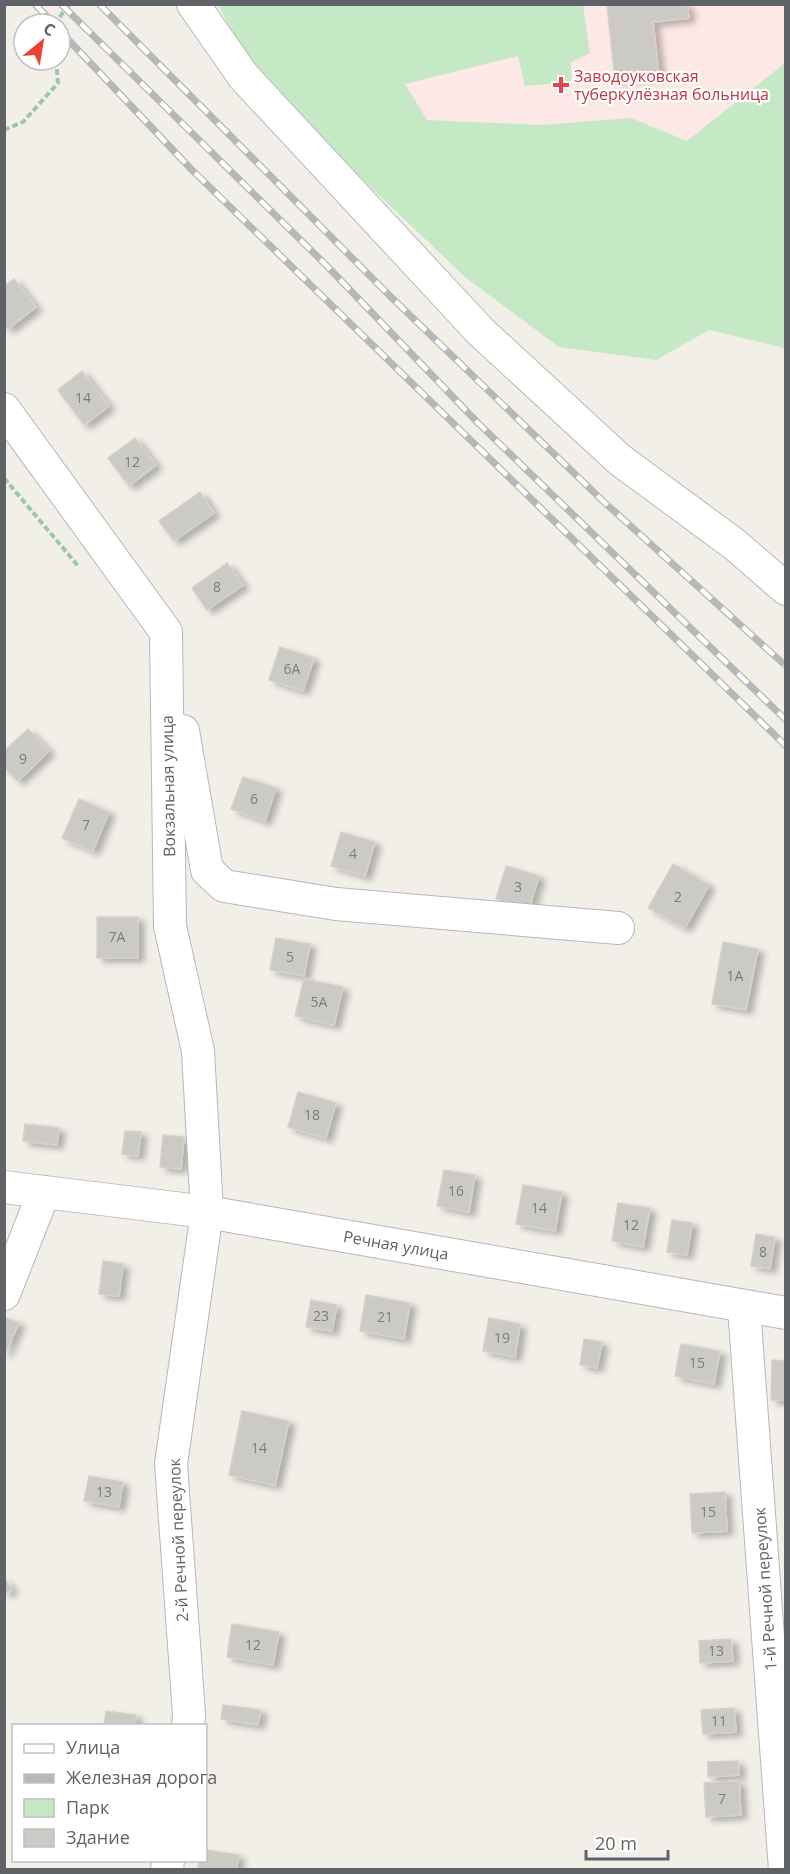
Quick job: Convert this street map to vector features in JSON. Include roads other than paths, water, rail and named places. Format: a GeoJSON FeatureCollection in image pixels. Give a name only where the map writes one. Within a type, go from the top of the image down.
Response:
{"type":"FeatureCollection","features":[{"type":"Feature","properties":{"kind":"street"},"geometry":{"type":"LineString","coordinates":[[193,4],[244,76],[481,332],[620,460],[734,543],[786,588]]}},
{"type":"Feature","properties":{"kind":"street"},"geometry":{"type":"LineString","coordinates":[[4,409],[166,632],[207,870],[224,886],[336,904],[618,928]]}},
{"type":"Feature","properties":{"kind":"street","name":"Вокзальная улица"},"geometry":{"type":"LineString","coordinates":[[166,632],[170,926],[198,1051],[207,1212]]}},
{"type":"Feature","properties":{"kind":"street","name":"Речная улица"},"geometry":{"type":"LineString","coordinates":[[4,1186],[207,1212],[744,1308],[786,1313]]}},
{"type":"Feature","properties":{"kind":"street"},"geometry":{"type":"LineString","coordinates":[[4,1294],[44,1192]]}},
{"type":"Feature","properties":{"kind":"street","name":"2-й Речной переулок"},"geometry":{"type":"LineString","coordinates":[[188,1724],[171,1464],[207,1212]]}},
{"type":"Feature","properties":{"kind":"street","name":"1-й Речной переулок"},"geometry":{"type":"LineString","coordinates":[[744,1308],[785,1869]]}},
{"type":"Feature","properties":{"kind":"railway"},"geometry":{"type":"LineString","coordinates":[[35,4],[43,12]]}},
{"type":"Feature","properties":{"kind":"railway"},"geometry":{"type":"LineString","coordinates":[[61,4],[327,266],[478,423],[786,720]]}},
{"type":"Feature","properties":{"kind":"railway"},"geometry":{"type":"LineString","coordinates":[[99,4],[390,296],[604,502],[786,666]]}},
{"type":"Feature","properties":{"kind":"railway"},"geometry":{"type":"LineString","coordinates":[[72,44],[190,168],[786,746]]}},
{"type":"Feature","properties":{"kind":"place","name":"Заводоуковская туберкулёзная больница"},"geometry":{"type":"Point","coordinates":[561,85]}}]}
